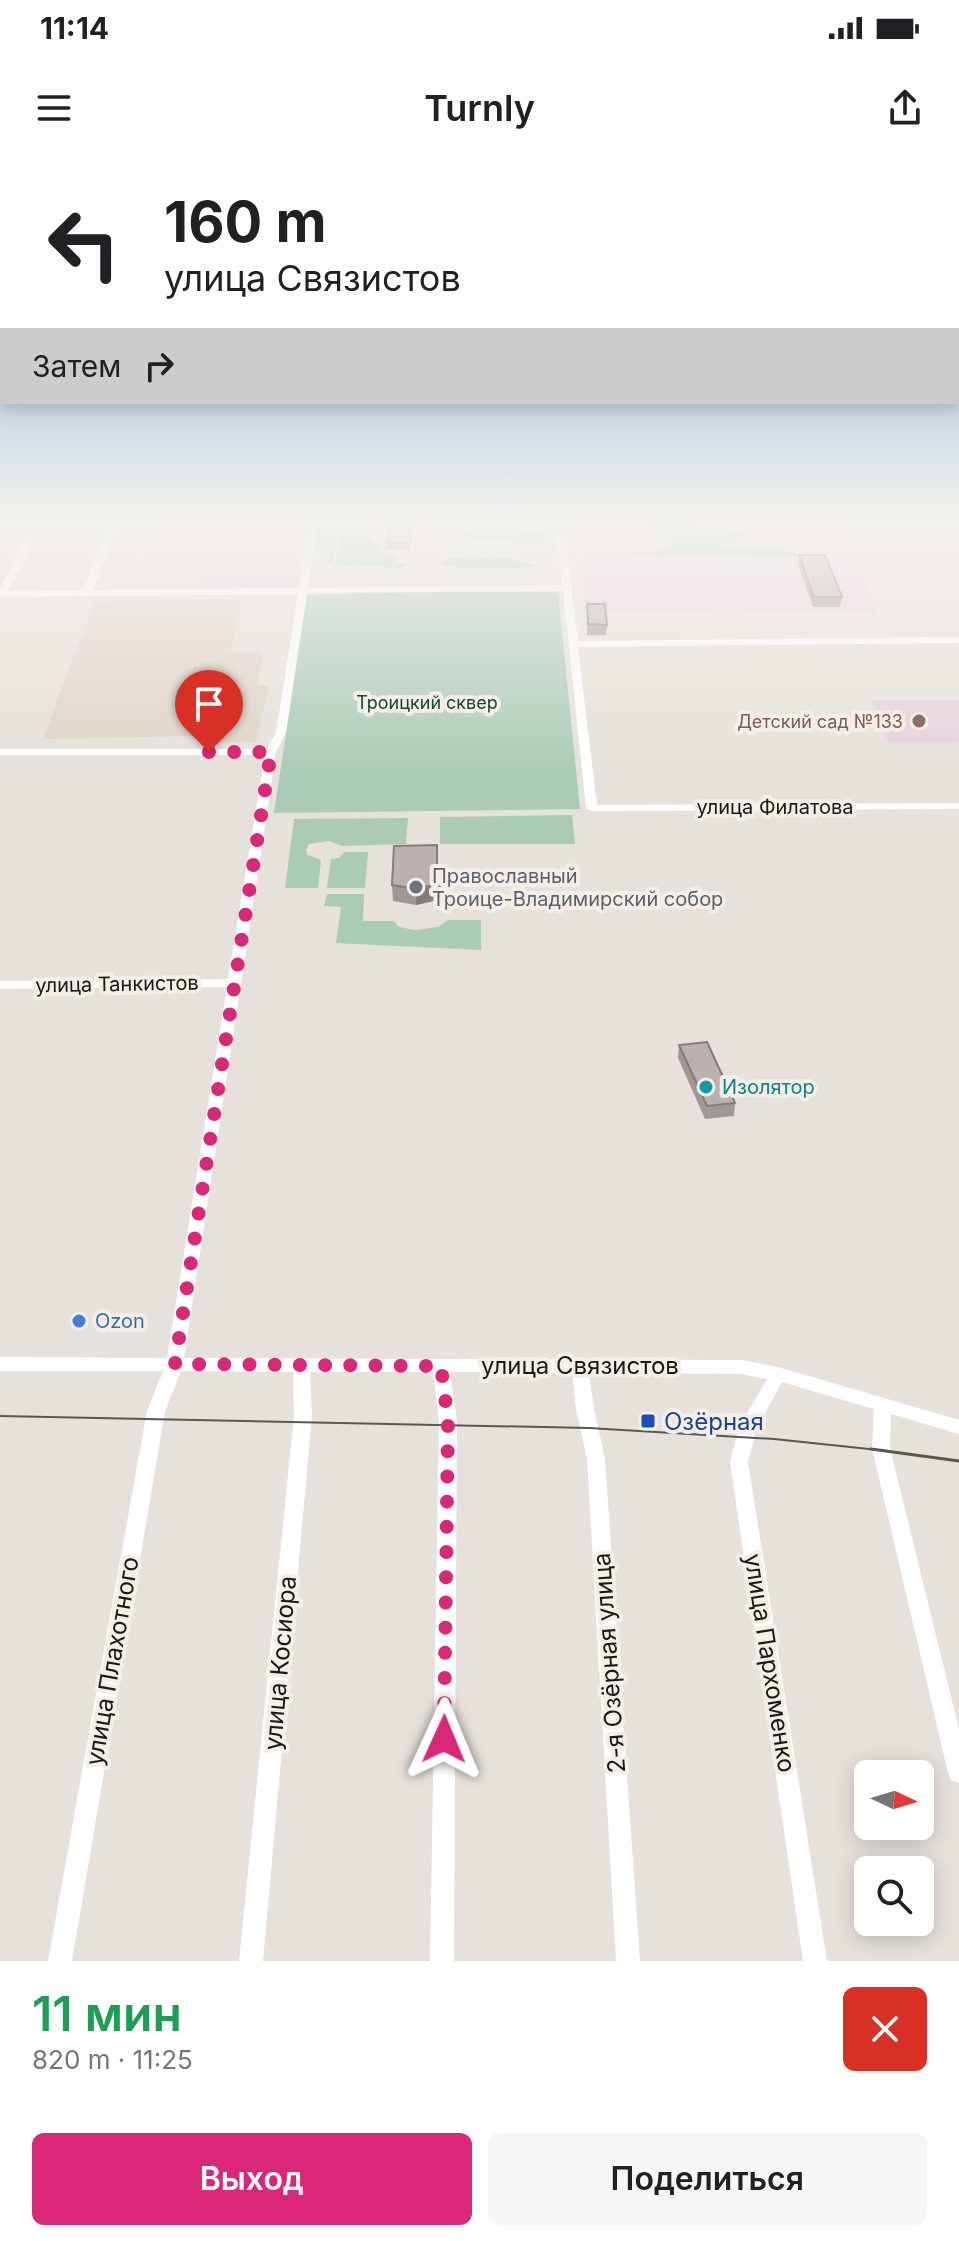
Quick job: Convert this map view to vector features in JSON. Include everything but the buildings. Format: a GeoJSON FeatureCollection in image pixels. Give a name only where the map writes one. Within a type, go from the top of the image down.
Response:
{"type":"FeatureCollection","features":[{"type":"Feature","properties":{"kind":"street"},"geometry":{"type":"LineString","coordinates":[[175,1364],[233,983],[271,752],[281,732],[299,602]]}},
{"type":"Feature","properties":{"kind":"street"},"geometry":{"type":"LineString","coordinates":[[569,602],[573,644],[959,640]]}},
{"type":"Feature","properties":{"kind":"street","name":"улица Филатова"},"geometry":{"type":"LineString","coordinates":[[573,644],[592,808],[959,806]]}},
{"type":"Feature","properties":{"kind":"street"},"geometry":{"type":"LineString","coordinates":[[0,752],[271,752]]}},
{"type":"Feature","properties":{"kind":"street","name":"улица Танкистов"},"geometry":{"type":"LineString","coordinates":[[0,985],[233,983]]}},
{"type":"Feature","properties":{"kind":"street","name":"улица Связистов"},"geometry":{"type":"LineString","coordinates":[[0,1364],[695,1365],[778,1374],[959,1427]]}},
{"type":"Feature","properties":{"kind":"street","name":"улица Плахотного"},"geometry":{"type":"LineString","coordinates":[[60,1961],[156,1411],[175,1364]]}},
{"type":"Feature","properties":{"kind":"street","name":"улица Косиора"},"geometry":{"type":"LineString","coordinates":[[251,1961],[303,1415],[301,1365]]}},
{"type":"Feature","properties":{"kind":"street"},"geometry":{"type":"LineString","coordinates":[[441,1366],[448,1421],[442,1961]]}},
{"type":"Feature","properties":{"kind":"street","name":"2-я Озёрная улица"},"geometry":{"type":"LineString","coordinates":[[580,1366],[596,1459],[628,1961]]}},
{"type":"Feature","properties":{"kind":"street","name":"улица Пархоменко"},"geometry":{"type":"LineString","coordinates":[[778,1374],[748,1427],[739,1462],[815,1961]]}},
{"type":"Feature","properties":{"kind":"street"},"geometry":{"type":"LineString","coordinates":[[883,1405],[881,1448],[959,1773]]}},
{"type":"Feature","properties":{"kind":"shaded area"},"geometry":{"type":"Polygon","coordinates":[[[94,602],[241,602],[230,651],[263,652],[257,685],[269,686],[256,742],[206,743],[196,736],[43,739],[94,602]]]}},
{"type":"Feature","properties":{"kind":"shaded area"},"geometry":{"type":"Polygon","coordinates":[[[583,602],[873,602],[877,613],[584,610],[583,602]]]}},
{"type":"Feature","properties":{"kind":"shaded area","name":"Детский сад №133"},"geometry":{"type":"Polygon","coordinates":[[[872,700],[959,700],[959,742],[888,742],[872,700]]]}},
{"type":"Feature","properties":{"kind":"green space","name":"Троицкий сквер"},"geometry":{"type":"Polygon","coordinates":[[[306,602],[559,602],[580,809],[274,813],[306,602]]]}},
{"type":"Feature","properties":{"kind":"green space"},"geometry":{"type":"Polygon","coordinates":[[[572,815],[575,844],[440,844],[440,817],[572,815]]]}},
{"type":"Feature","properties":{"kind":"green space"},"geometry":{"type":"Polygon","coordinates":[[[408,818],[406,844],[342,846],[329,841],[309,844],[306,850],[308,855],[321,860],[318,888],[285,888],[294,819],[408,818]]]}},
{"type":"Feature","properties":{"kind":"green space"},"geometry":{"type":"Polygon","coordinates":[[[345,852],[368,852],[365,888],[327,888],[331,859],[339,858],[345,852]]]}},
{"type":"Feature","properties":{"kind":"green space"},"geometry":{"type":"Polygon","coordinates":[[[327,894],[364,894],[363,921],[394,921],[399,927],[415,930],[438,927],[448,920],[481,920],[481,950],[336,943],[341,907],[324,906],[327,894]]]}},
{"type":"Feature","properties":{"kind":"tram line"},"geometry":{"type":"LineString","coordinates":[[0,1416],[589,1428],[774,1439],[878,1450]]}},
{"type":"Feature","properties":{"kind":"tram line"},"geometry":{"type":"LineString","coordinates":[[871,1449],[878,1450]]}},
{"type":"Feature","properties":{"kind":"tram line"},"geometry":{"type":"LineString","coordinates":[[878,1450],[888,1451]]}},
{"type":"Feature","properties":{"kind":"tram line"},"geometry":{"type":"LineString","coordinates":[[878,1450],[959,1461]]}},
{"type":"Feature","properties":{"kind":"place","name":"Детский сад №133"},"geometry":{"type":"Point","coordinates":[919,721]}},
{"type":"Feature","properties":{"kind":"place","name":"Православный Троице-Владимирский собор"},"geometry":{"type":"Point","coordinates":[416,887]}},
{"type":"Feature","properties":{"kind":"place","name":"Изолятор"},"geometry":{"type":"Point","coordinates":[706,1087]}},
{"type":"Feature","properties":{"kind":"place","name":"Ozon"},"geometry":{"type":"Point","coordinates":[79,1321]}},
{"type":"Feature","properties":{"kind":"place","name":"Озёрная"},"geometry":{"type":"Point","coordinates":[648,1421]}},
{"type":"Feature","properties":{"kind":"route"},"geometry":{"type":"LineString","coordinates":[[209,752],[271,752],[175,1364],[441,1366],[448,1421],[444,1739]]}}]}
